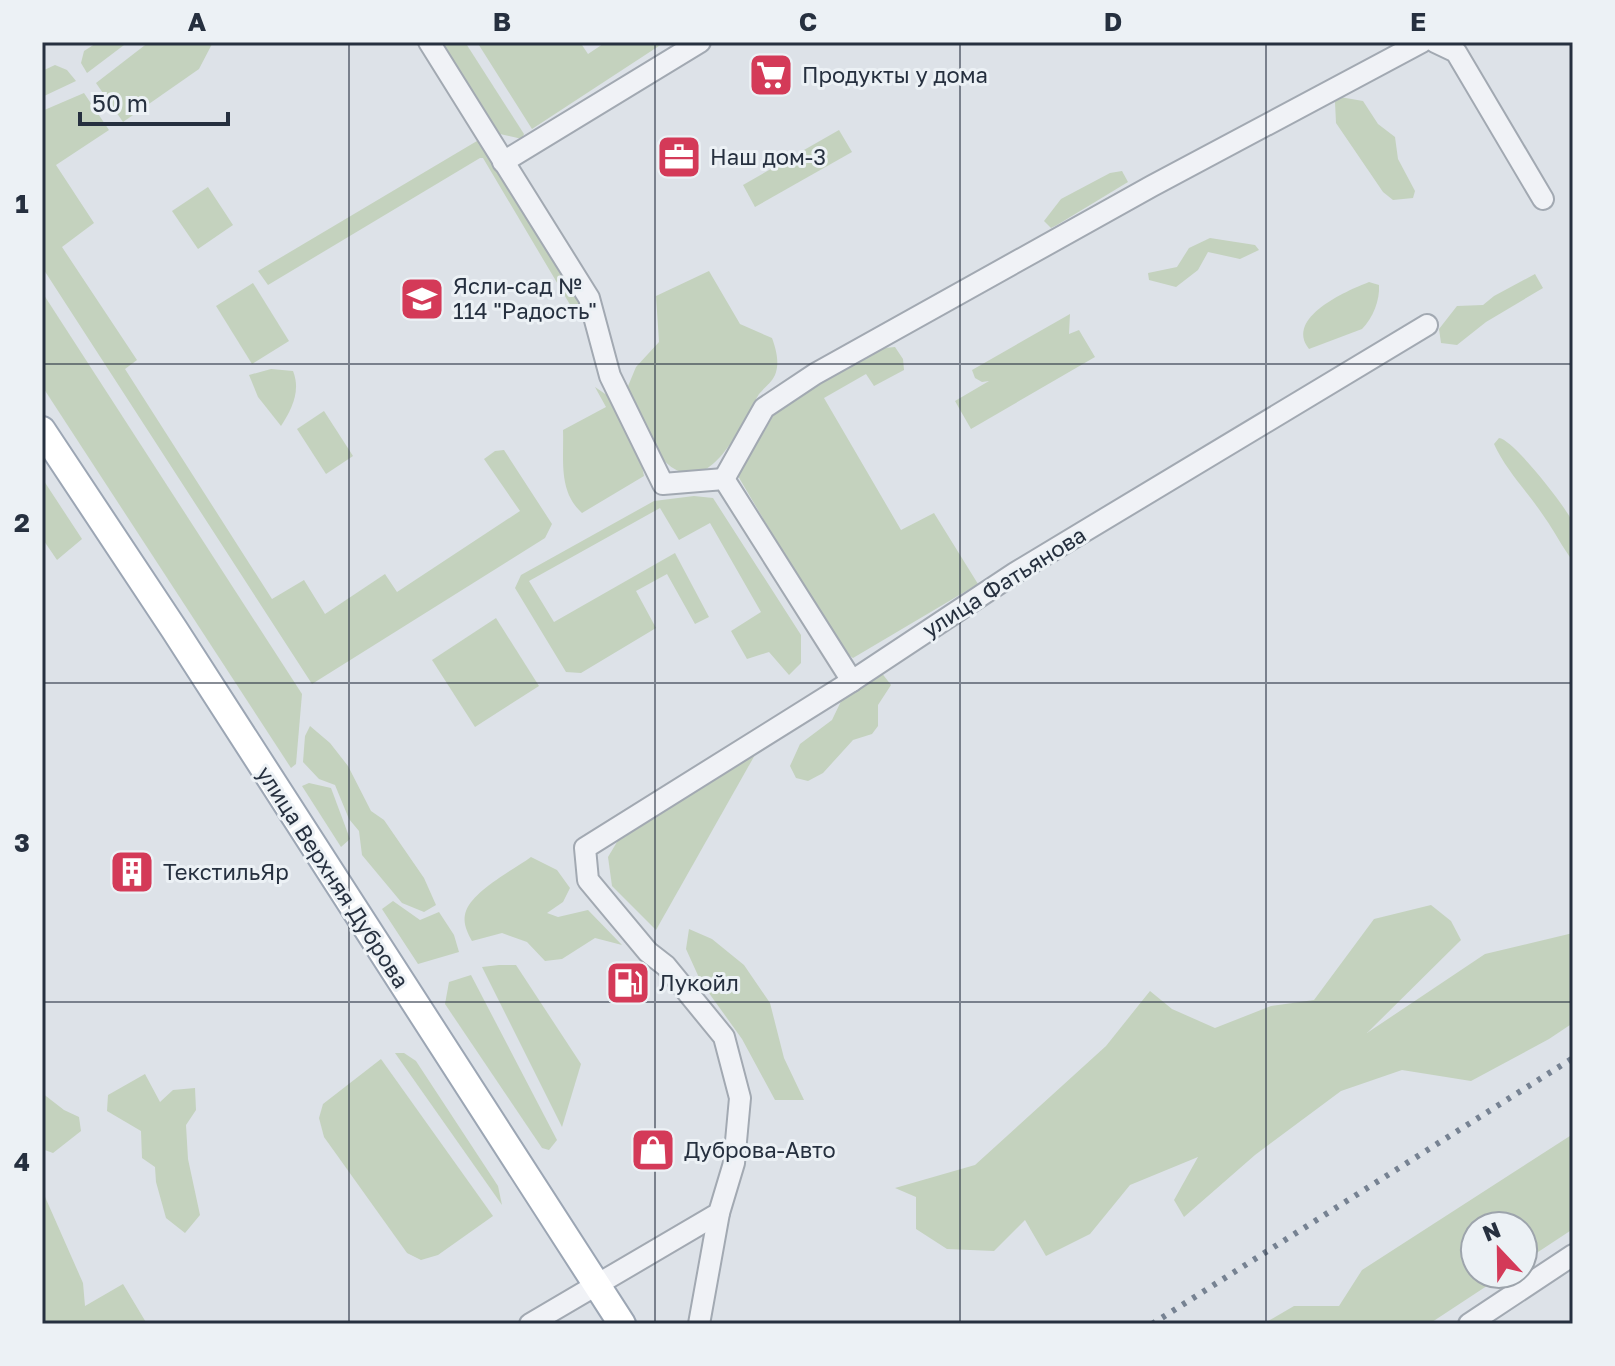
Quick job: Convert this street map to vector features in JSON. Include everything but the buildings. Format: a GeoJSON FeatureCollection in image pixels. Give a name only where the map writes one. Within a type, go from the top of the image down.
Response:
{"type":"FeatureCollection","features":[{"type":"Feature","properties":{"kind":"main road","name":"улица Верхняя Дуброва"},"geometry":{"type":"LineString","coordinates":[[42,430],[222,703],[622,1324]]}},
{"type":"Feature","properties":{"kind":"street"},"geometry":{"type":"LineString","coordinates":[[429,42],[589,298],[610,376],[663,484],[724,479]]}},
{"type":"Feature","properties":{"kind":"street"},"geometry":{"type":"LineString","coordinates":[[503,162],[700,42]]}},
{"type":"Feature","properties":{"kind":"street"},"geometry":{"type":"LineString","coordinates":[[724,479],[764,408],[815,374],[1152,186],[1422,42]]}},
{"type":"Feature","properties":{"kind":"street"},"geometry":{"type":"LineString","coordinates":[[1435,42],[1456,52],[1543,199]]}},
{"type":"Feature","properties":{"kind":"street","name":"улица Фатьянова"},"geometry":{"type":"LineString","coordinates":[[719,1213],[734,1163],[740,1098],[724,1037],[666,966],[648,952],[588,880],[585,848],[852,681],[1047,553],[1427,325]]}},
{"type":"Feature","properties":{"kind":"street"},"geometry":{"type":"LineString","coordinates":[[724,479],[852,681]]}},
{"type":"Feature","properties":{"kind":"street"},"geometry":{"type":"LineString","coordinates":[[530,1324],[719,1213]]}},
{"type":"Feature","properties":{"kind":"street"},"geometry":{"type":"LineString","coordinates":[[699,1324],[719,1213]]}},
{"type":"Feature","properties":{"kind":"street"},"geometry":{"type":"LineString","coordinates":[[1469,1324],[1573,1255]]}},
{"type":"Feature","properties":{"kind":"green space"},"geometry":{"type":"Polygon","coordinates":[[[98,42],[128,42],[87,73],[81,63],[84,51],[98,42]]]}},
{"type":"Feature","properties":{"kind":"green space"},"geometry":{"type":"Polygon","coordinates":[[[149,42],[212,44],[199,69],[123,122],[96,83],[149,42]]]}},
{"type":"Feature","properties":{"kind":"green space"},"geometry":{"type":"Polygon","coordinates":[[[441,42],[465,42],[524,134],[522,139],[500,134],[441,42]]]}},
{"type":"Feature","properties":{"kind":"green space"},"geometry":{"type":"Polygon","coordinates":[[[477,42],[580,42],[588,54],[606,42],[665,42],[532,129],[477,42]]]}},
{"type":"Feature","properties":{"kind":"green space"},"geometry":{"type":"Polygon","coordinates":[[[55,65],[67,70],[76,81],[42,97],[42,71],[55,65]]]}},
{"type":"Feature","properties":{"kind":"green space"},"geometry":{"type":"Polygon","coordinates":[[[84,93],[109,130],[56,165],[94,223],[62,247],[137,360],[125,369],[272,599],[304,580],[325,614],[385,574],[397,592],[520,511],[484,459],[495,451],[504,450],[552,524],[545,538],[312,684],[42,267],[42,111],[84,93]]]}},
{"type":"Feature","properties":{"kind":"green space"},"geometry":{"type":"Polygon","coordinates":[[[1340,97],[1363,101],[1378,124],[1395,137],[1398,159],[1415,191],[1413,198],[1393,200],[1383,192],[1336,123],[1335,102],[1340,97]]]}},
{"type":"Feature","properties":{"kind":"green space"},"geometry":{"type":"Polygon","coordinates":[[[839,130],[852,152],[755,207],[743,185],[839,130]]]}},
{"type":"Feature","properties":{"kind":"green space"},"geometry":{"type":"Polygon","coordinates":[[[482,138],[583,298],[575,313],[483,158],[268,285],[258,271],[482,138]]]}},
{"type":"Feature","properties":{"kind":"green space"},"geometry":{"type":"Polygon","coordinates":[[[1122,171],[1128,182],[1051,228],[1044,221],[1061,199],[1110,173],[1122,171]]]}},
{"type":"Feature","properties":{"kind":"green space"},"geometry":{"type":"Polygon","coordinates":[[[208,187],[233,225],[198,249],[172,211],[208,187]]]}},
{"type":"Feature","properties":{"kind":"green space"},"geometry":{"type":"Polygon","coordinates":[[[1210,238],[1255,245],[1259,250],[1240,259],[1208,252],[1198,270],[1176,287],[1149,280],[1148,273],[1177,267],[1189,248],[1210,238]]]}},
{"type":"Feature","properties":{"kind":"green space"},"geometry":{"type":"Polygon","coordinates":[[[709,271],[740,324],[772,338],[777,366],[774,378],[759,394],[718,459],[707,469],[694,473],[681,472],[671,467],[655,449],[626,391],[636,367],[659,342],[656,296],[709,271]]]}},
{"type":"Feature","properties":{"kind":"green space"},"geometry":{"type":"Polygon","coordinates":[[[1535,274],[1543,288],[1486,322],[1457,345],[1441,343],[1439,329],[1457,306],[1483,305],[1535,274]]]}},
{"type":"Feature","properties":{"kind":"green space"},"geometry":{"type":"Polygon","coordinates":[[[1369,282],[1379,285],[1378,297],[1366,325],[1309,349],[1303,338],[1311,317],[1333,299],[1369,282]]]}},
{"type":"Feature","properties":{"kind":"green space"},"geometry":{"type":"Polygon","coordinates":[[[253,283],[289,341],[252,364],[216,306],[253,283]]]}},
{"type":"Feature","properties":{"kind":"green space"},"geometry":{"type":"Polygon","coordinates":[[[42,292],[302,694],[296,764],[291,768],[42,386],[42,292]]]}},
{"type":"Feature","properties":{"kind":"green space"},"geometry":{"type":"Polygon","coordinates":[[[1070,314],[1069,334],[1079,330],[1095,357],[971,429],[955,401],[989,381],[982,382],[975,378],[972,370],[1070,314]]]}},
{"type":"Feature","properties":{"kind":"green space"},"geometry":{"type":"Polygon","coordinates":[[[895,347],[903,359],[904,370],[874,386],[866,374],[824,398],[901,530],[934,513],[978,584],[853,658],[840,649],[738,476],[779,406],[884,348],[895,347]]]}},
{"type":"Feature","properties":{"kind":"green space"},"geometry":{"type":"Polygon","coordinates":[[[271,369],[293,371],[295,378],[294,400],[281,426],[258,397],[249,375],[271,369]]]}},
{"type":"Feature","properties":{"kind":"green space"},"geometry":{"type":"Polygon","coordinates":[[[595,387],[614,400],[640,457],[644,476],[582,513],[574,504],[566,485],[563,430],[606,407],[595,387]]]}},
{"type":"Feature","properties":{"kind":"green space"},"geometry":{"type":"Polygon","coordinates":[[[324,411],[353,456],[326,474],[297,429],[324,411]]]}},
{"type":"Feature","properties":{"kind":"green space"},"geometry":{"type":"Polygon","coordinates":[[[1499,438],[1527,461],[1569,515],[1574,527],[1573,561],[1499,454],[1494,444],[1499,438]]]}},
{"type":"Feature","properties":{"kind":"green space"},"geometry":{"type":"Polygon","coordinates":[[[42,478],[82,539],[57,560],[42,538],[42,478]]]}},
{"type":"Feature","properties":{"kind":"green space"},"geometry":{"type":"Polygon","coordinates":[[[694,496],[713,498],[801,635],[801,663],[789,675],[769,652],[747,659],[731,631],[761,612],[710,523],[679,540],[660,508],[529,581],[554,622],[675,553],[709,617],[695,624],[667,574],[636,591],[656,628],[581,673],[566,672],[515,588],[521,575],[654,501],[694,496]]]}},
{"type":"Feature","properties":{"kind":"green space"},"geometry":{"type":"Polygon","coordinates":[[[496,618],[539,686],[475,727],[432,660],[496,618]]]}},
{"type":"Feature","properties":{"kind":"green space"},"geometry":{"type":"Polygon","coordinates":[[[881,672],[891,685],[878,705],[878,726],[872,734],[853,740],[823,773],[808,781],[796,778],[790,766],[800,744],[832,720],[845,693],[881,672]]]}},
{"type":"Feature","properties":{"kind":"green space"},"geometry":{"type":"Polygon","coordinates":[[[310,726],[330,743],[348,766],[371,811],[384,820],[424,878],[436,905],[424,912],[402,903],[362,855],[359,831],[349,819],[335,785],[319,779],[303,762],[305,736],[310,726]]]}},
{"type":"Feature","properties":{"kind":"green space"},"geometry":{"type":"Polygon","coordinates":[[[756,753],[656,930],[612,886],[608,857],[623,832],[756,753]]]}},
{"type":"Feature","properties":{"kind":"green space"},"geometry":{"type":"Polygon","coordinates":[[[309,783],[331,788],[350,839],[341,847],[302,786],[309,783]]]}},
{"type":"Feature","properties":{"kind":"green space"},"geometry":{"type":"Polygon","coordinates":[[[531,857],[557,870],[570,888],[563,902],[547,913],[558,917],[588,910],[622,945],[595,938],[562,959],[545,961],[527,942],[502,933],[472,941],[465,919],[470,903],[485,888],[531,857]]]}},
{"type":"Feature","properties":{"kind":"green space"},"geometry":{"type":"Polygon","coordinates":[[[393,901],[420,920],[439,912],[454,935],[459,952],[418,964],[382,909],[393,901]]]}},
{"type":"Feature","properties":{"kind":"green space"},"geometry":{"type":"Polygon","coordinates":[[[1431,905],[1451,921],[1461,940],[1367,1033],[1485,954],[1573,933],[1573,1023],[1471,1081],[1402,1070],[1341,1091],[1255,1155],[1184,1217],[1174,1200],[1198,1157],[1130,1185],[1090,1234],[1046,1256],[1025,1220],[994,1251],[947,1249],[916,1229],[916,1197],[895,1188],[975,1165],[1106,1046],[1150,991],[1172,1009],[1215,1028],[1271,1006],[1314,1000],[1374,919],[1431,905]]]}},
{"type":"Feature","properties":{"kind":"green space"},"geometry":{"type":"Polygon","coordinates":[[[689,929],[712,939],[744,965],[770,1003],[784,1058],[804,1100],[775,1100],[742,1039],[701,982],[686,949],[689,929]]]}},
{"type":"Feature","properties":{"kind":"green space"},"geometry":{"type":"Polygon","coordinates":[[[516,965],[581,1064],[562,1127],[482,967],[516,965]]]}},
{"type":"Feature","properties":{"kind":"green space"},"geometry":{"type":"Polygon","coordinates":[[[471,975],[557,1140],[549,1150],[542,1148],[445,1004],[449,982],[471,975]]]}},
{"type":"Feature","properties":{"kind":"green space"},"geometry":{"type":"Polygon","coordinates":[[[395,1053],[404,1053],[416,1061],[498,1186],[502,1205],[395,1053]]]}},
{"type":"Feature","properties":{"kind":"green space"},"geometry":{"type":"Polygon","coordinates":[[[381,1059],[493,1216],[438,1255],[421,1260],[407,1253],[324,1137],[319,1118],[323,1104],[381,1059]]]}},
{"type":"Feature","properties":{"kind":"green space"},"geometry":{"type":"Polygon","coordinates":[[[145,1074],[160,1102],[173,1090],[195,1088],[196,1110],[186,1125],[188,1159],[200,1215],[185,1233],[166,1218],[155,1167],[142,1158],[141,1131],[107,1111],[108,1095],[145,1074]]]}},
{"type":"Feature","properties":{"kind":"green space"},"geometry":{"type":"Polygon","coordinates":[[[42,1093],[79,1117],[81,1131],[53,1153],[42,1149],[42,1093]]]}},
{"type":"Feature","properties":{"kind":"green space"},"geometry":{"type":"Polygon","coordinates":[[[1573,1134],[1573,1229],[1539,1251],[1539,1210],[1459,1210],[1459,1290],[1481,1290],[1429,1324],[1263,1324],[1294,1306],[1339,1306],[1362,1270],[1573,1134]]]}},
{"type":"Feature","properties":{"kind":"green space"},"geometry":{"type":"Polygon","coordinates":[[[42,1190],[83,1283],[85,1306],[123,1284],[147,1324],[42,1324],[42,1190]]]}},
{"type":"Feature","properties":{"kind":"railway"},"geometry":{"type":"LineString","coordinates":[[1152,1324],[1573,1058]]}},
{"type":"Feature","properties":{"kind":"place","name":"Продукты у дома"},"geometry":{"type":"Point","coordinates":[771,75]}},
{"type":"Feature","properties":{"kind":"place","name":"Наш дом-3"},"geometry":{"type":"Point","coordinates":[679,157]}},
{"type":"Feature","properties":{"kind":"place","name":"Ясли-сад № 114 \"Радость\""},"geometry":{"type":"Point","coordinates":[422,299]}},
{"type":"Feature","properties":{"kind":"place","name":"ТекстильЯр"},"geometry":{"type":"Point","coordinates":[132,872]}},
{"type":"Feature","properties":{"kind":"place","name":"Лукойл"},"geometry":{"type":"Point","coordinates":[628,983]}},
{"type":"Feature","properties":{"kind":"place","name":"Дуброва-Авто"},"geometry":{"type":"Point","coordinates":[653,1150]}}]}
